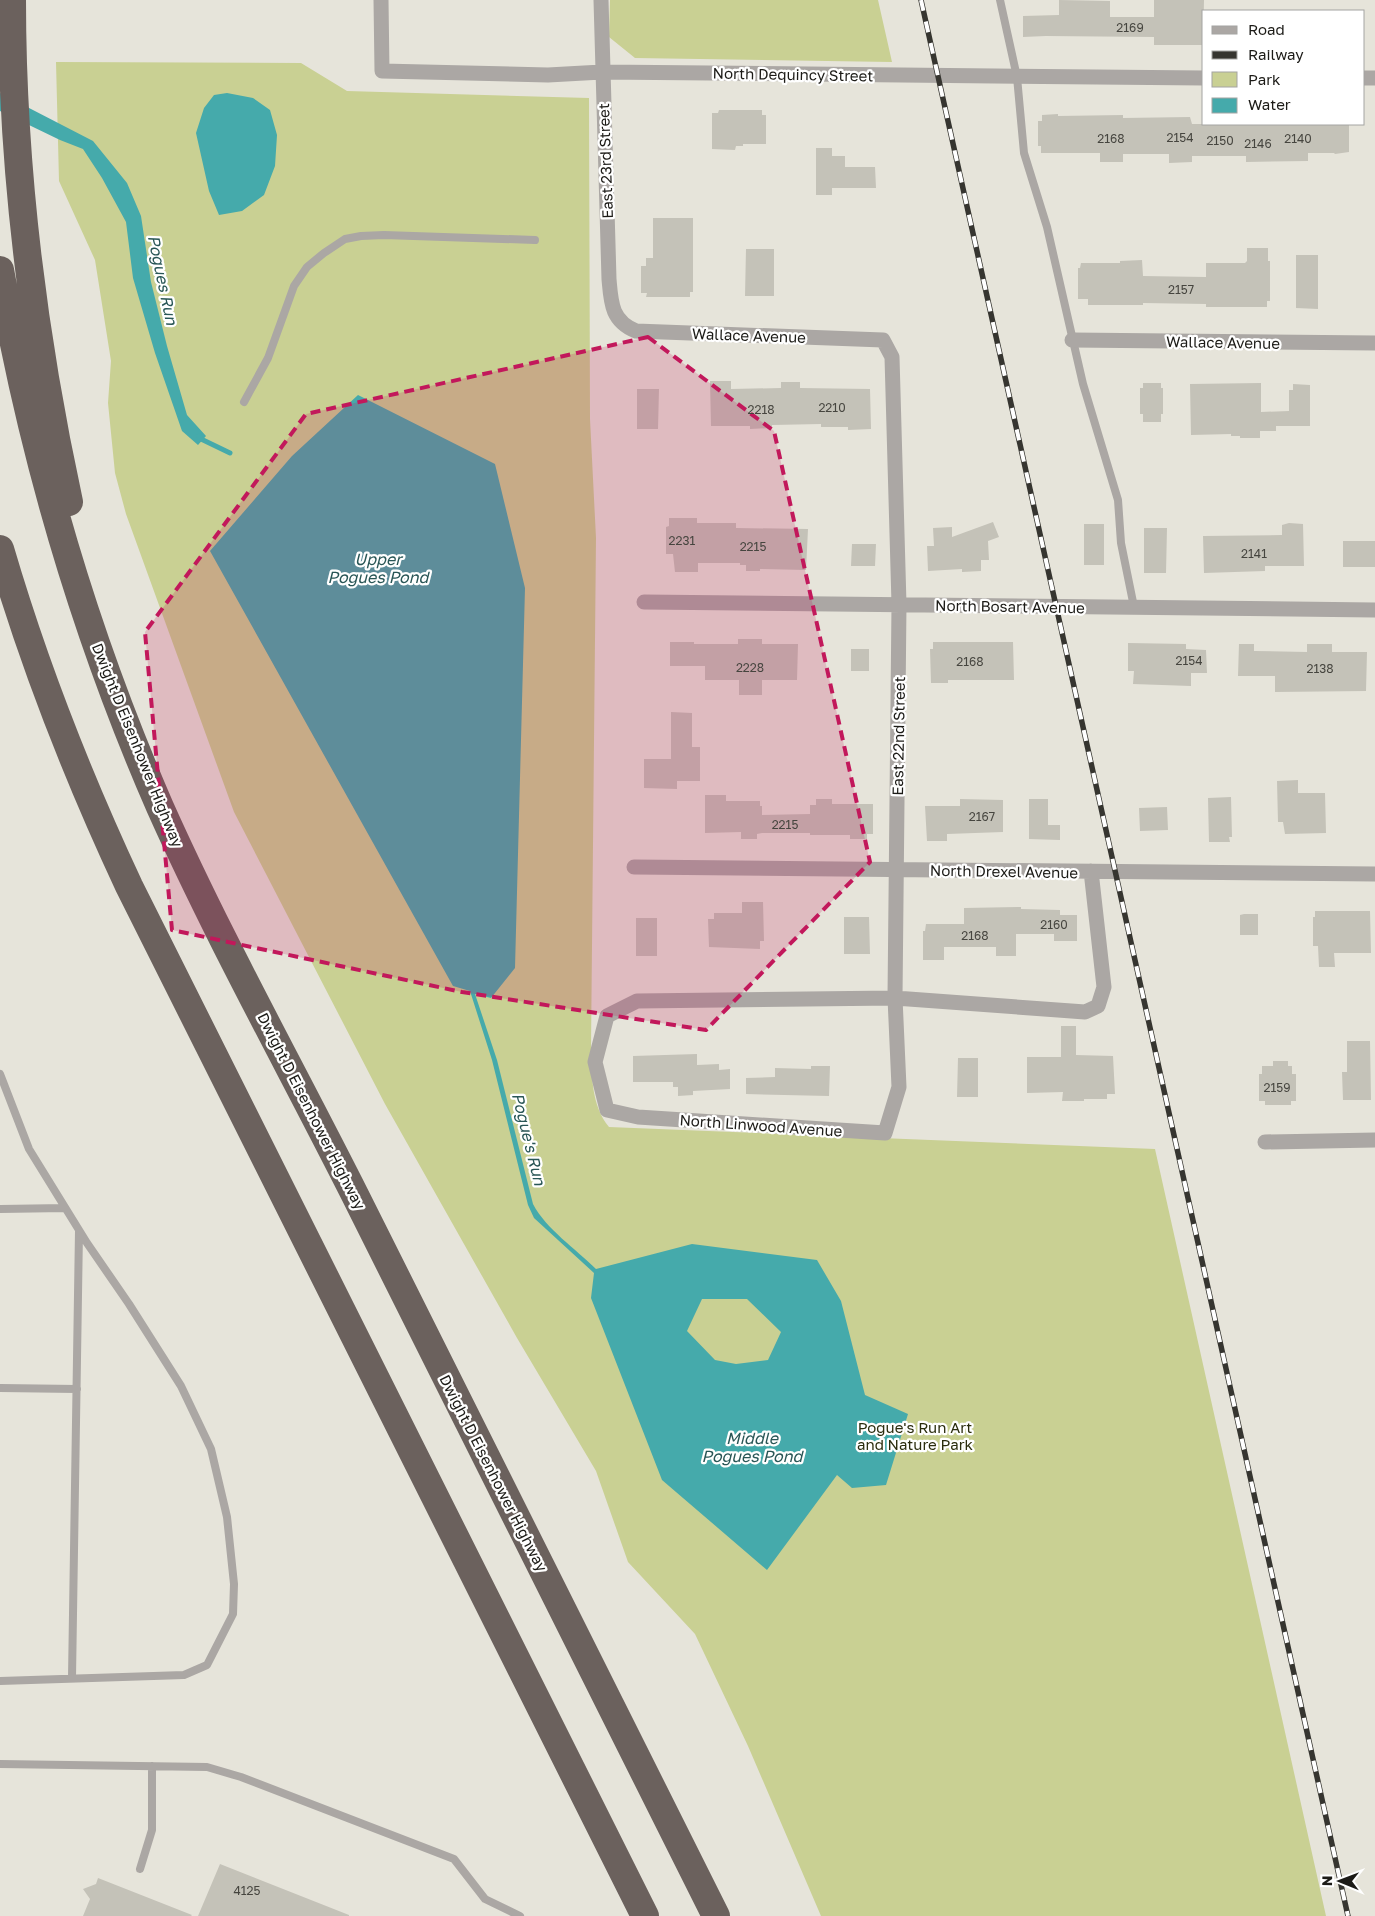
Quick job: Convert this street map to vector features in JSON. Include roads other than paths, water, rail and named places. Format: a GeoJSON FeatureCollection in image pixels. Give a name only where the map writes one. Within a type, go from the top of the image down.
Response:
{"type":"FeatureCollection","features":[{"type":"Feature","properties":{"kind":"highway"},"geometry":{"type":"LineString","coordinates":[[12,0],[12,46],[18,164],[34,315],[62,473],[103,663]]}},
{"type":"Feature","properties":{"kind":"highway","name":"Dwight D Eisenhower Highway"},"geometry":{"type":"LineString","coordinates":[[0,270],[19,369],[40,462],[68,560],[103,663],[154,791],[190,871],[716,1916]]}},
{"type":"Feature","properties":{"kind":"highway"},"geometry":{"type":"LineString","coordinates":[[0,549],[30,646],[56,717],[94,810],[129,886],[645,1916]]}},
{"type":"Feature","properties":{"kind":"street","name":"North Dequincy Street"},"geometry":{"type":"LineString","coordinates":[[381,0],[382,71],[548,75],[602,72],[1202,78]]}},
{"type":"Feature","properties":{"kind":"street","name":"East 23rd Street"},"geometry":{"type":"LineString","coordinates":[[601,0],[609,279],[611,303],[618,319]]}},
{"type":"Feature","properties":{"kind":"street","name":"Wallace Avenue"},"geometry":{"type":"LineString","coordinates":[[618,319],[627,327],[636,331],[883,340]]}},
{"type":"Feature","properties":{"kind":"street","name":"East 22nd Street"},"geometry":{"type":"LineString","coordinates":[[883,340],[892,357],[899,604],[895,998],[899,1087],[885,1133]]}},
{"type":"Feature","properties":{"kind":"street","name":"Wallace Avenue"},"geometry":{"type":"LineString","coordinates":[[1072,340],[1375,343]]}},
{"type":"Feature","properties":{"kind":"street","name":"North Bosart Avenue"},"geometry":{"type":"LineString","coordinates":[[644,602],[1375,610]]}},
{"type":"Feature","properties":{"kind":"street","name":"North Drexel Avenue"},"geometry":{"type":"LineString","coordinates":[[634,867],[1375,874]]}},
{"type":"Feature","properties":{"kind":"street"},"geometry":{"type":"LineString","coordinates":[[895,998],[1085,1012],[1098,1006],[1104,987],[1091,871]]}},
{"type":"Feature","properties":{"kind":"street","name":"North Linwood Avenue"},"geometry":{"type":"LineString","coordinates":[[885,1133],[638,1117],[607,1110],[595,1062],[607,1016],[637,1000],[895,998]]}},
{"type":"Feature","properties":{"kind":"street"},"geometry":{"type":"LineString","coordinates":[[1265,1142],[1375,1140]]}},
{"type":"Feature","properties":{"kind":"lane"},"geometry":{"type":"LineString","coordinates":[[1000,0],[1017,77],[1024,153],[1047,227],[1083,384],[1118,500],[1121,543],[1134,607]]}},
{"type":"Feature","properties":{"kind":"lane"},"geometry":{"type":"LineString","coordinates":[[244,402],[268,358],[294,286],[307,267],[324,253],[345,240],[361,236],[384,236],[535,240]]}},
{"type":"Feature","properties":{"kind":"lane"},"geometry":{"type":"LineString","coordinates":[[0,1074],[29,1149],[79,1231],[181,1386],[211,1448],[227,1516],[234,1584],[233,1614],[207,1665],[184,1675],[0,1681]]}},
{"type":"Feature","properties":{"kind":"lane"},"geometry":{"type":"LineString","coordinates":[[0,1209],[65,1208]]}},
{"type":"Feature","properties":{"kind":"lane"},"geometry":{"type":"LineString","coordinates":[[72,1678],[79,1231]]}},
{"type":"Feature","properties":{"kind":"lane"},"geometry":{"type":"LineString","coordinates":[[0,1388],[76,1389]]}},
{"type":"Feature","properties":{"kind":"lane"},"geometry":{"type":"LineString","coordinates":[[0,1764],[207,1767],[241,1777],[454,1859],[485,1899],[520,1916]]}},
{"type":"Feature","properties":{"kind":"lane"},"geometry":{"type":"LineString","coordinates":[[140,1869],[152,1830],[152,1766]]}},
{"type":"Feature","properties":{"kind":"water"},"geometry":{"type":"Polygon","coordinates":[[[0,93],[93,141],[127,183],[141,216],[151,282],[187,415],[206,436],[198,445],[182,431],[155,353],[133,278],[126,222],[102,178],[83,149],[0,111],[0,93]]]}},
{"type":"Feature","properties":{"kind":"water"},"geometry":{"type":"Polygon","coordinates":[[[227,93],[253,98],[270,110],[277,135],[275,166],[264,195],[242,211],[219,215],[209,191],[196,133],[204,108],[214,95],[227,93]]]}},
{"type":"Feature","properties":{"kind":"water","name":"Upper Pogues Pond"},"geometry":{"type":"Polygon","coordinates":[[[358,395],[495,464],[525,588],[515,968],[491,998],[475,994],[497,1060],[533,1204],[553,1230],[596,1269],[692,1244],[817,1260],[841,1301],[865,1395],[908,1414],[886,1485],[852,1488],[837,1475],[767,1570],[662,1480],[591,1298],[594,1273],[534,1218],[528,1205],[492,1060],[470,991],[453,986],[210,551],[292,456],[358,395]],[[702,1299],[687,1331],[715,1360],[736,1364],[768,1360],[781,1332],[747,1299],[702,1299]]]}},
{"type":"Feature","properties":{"kind":"waterway","name":"Pogues Run"},"geometry":{"type":"LineString","coordinates":[[199,436],[201,439],[230,453]]}},
{"type":"Feature","properties":{"kind":"railway"},"geometry":{"type":"LineString","coordinates":[[921,0],[1348,1916]]}},
{"type":"Feature","properties":{"kind":"water label","name":"Pogue's Run"},"geometry":{"type":"Point","coordinates":[529,1139]}},
{"type":"Feature","properties":{"kind":"water label","name":"Middle Pogues Pond"},"geometry":{"type":"Point","coordinates":[752,1447]}},
{"type":"Feature","properties":{"kind":"park label","name":"Pogue's Run Art and Nature Park"},"geometry":{"type":"Point","coordinates":[915,1436]}}]}
